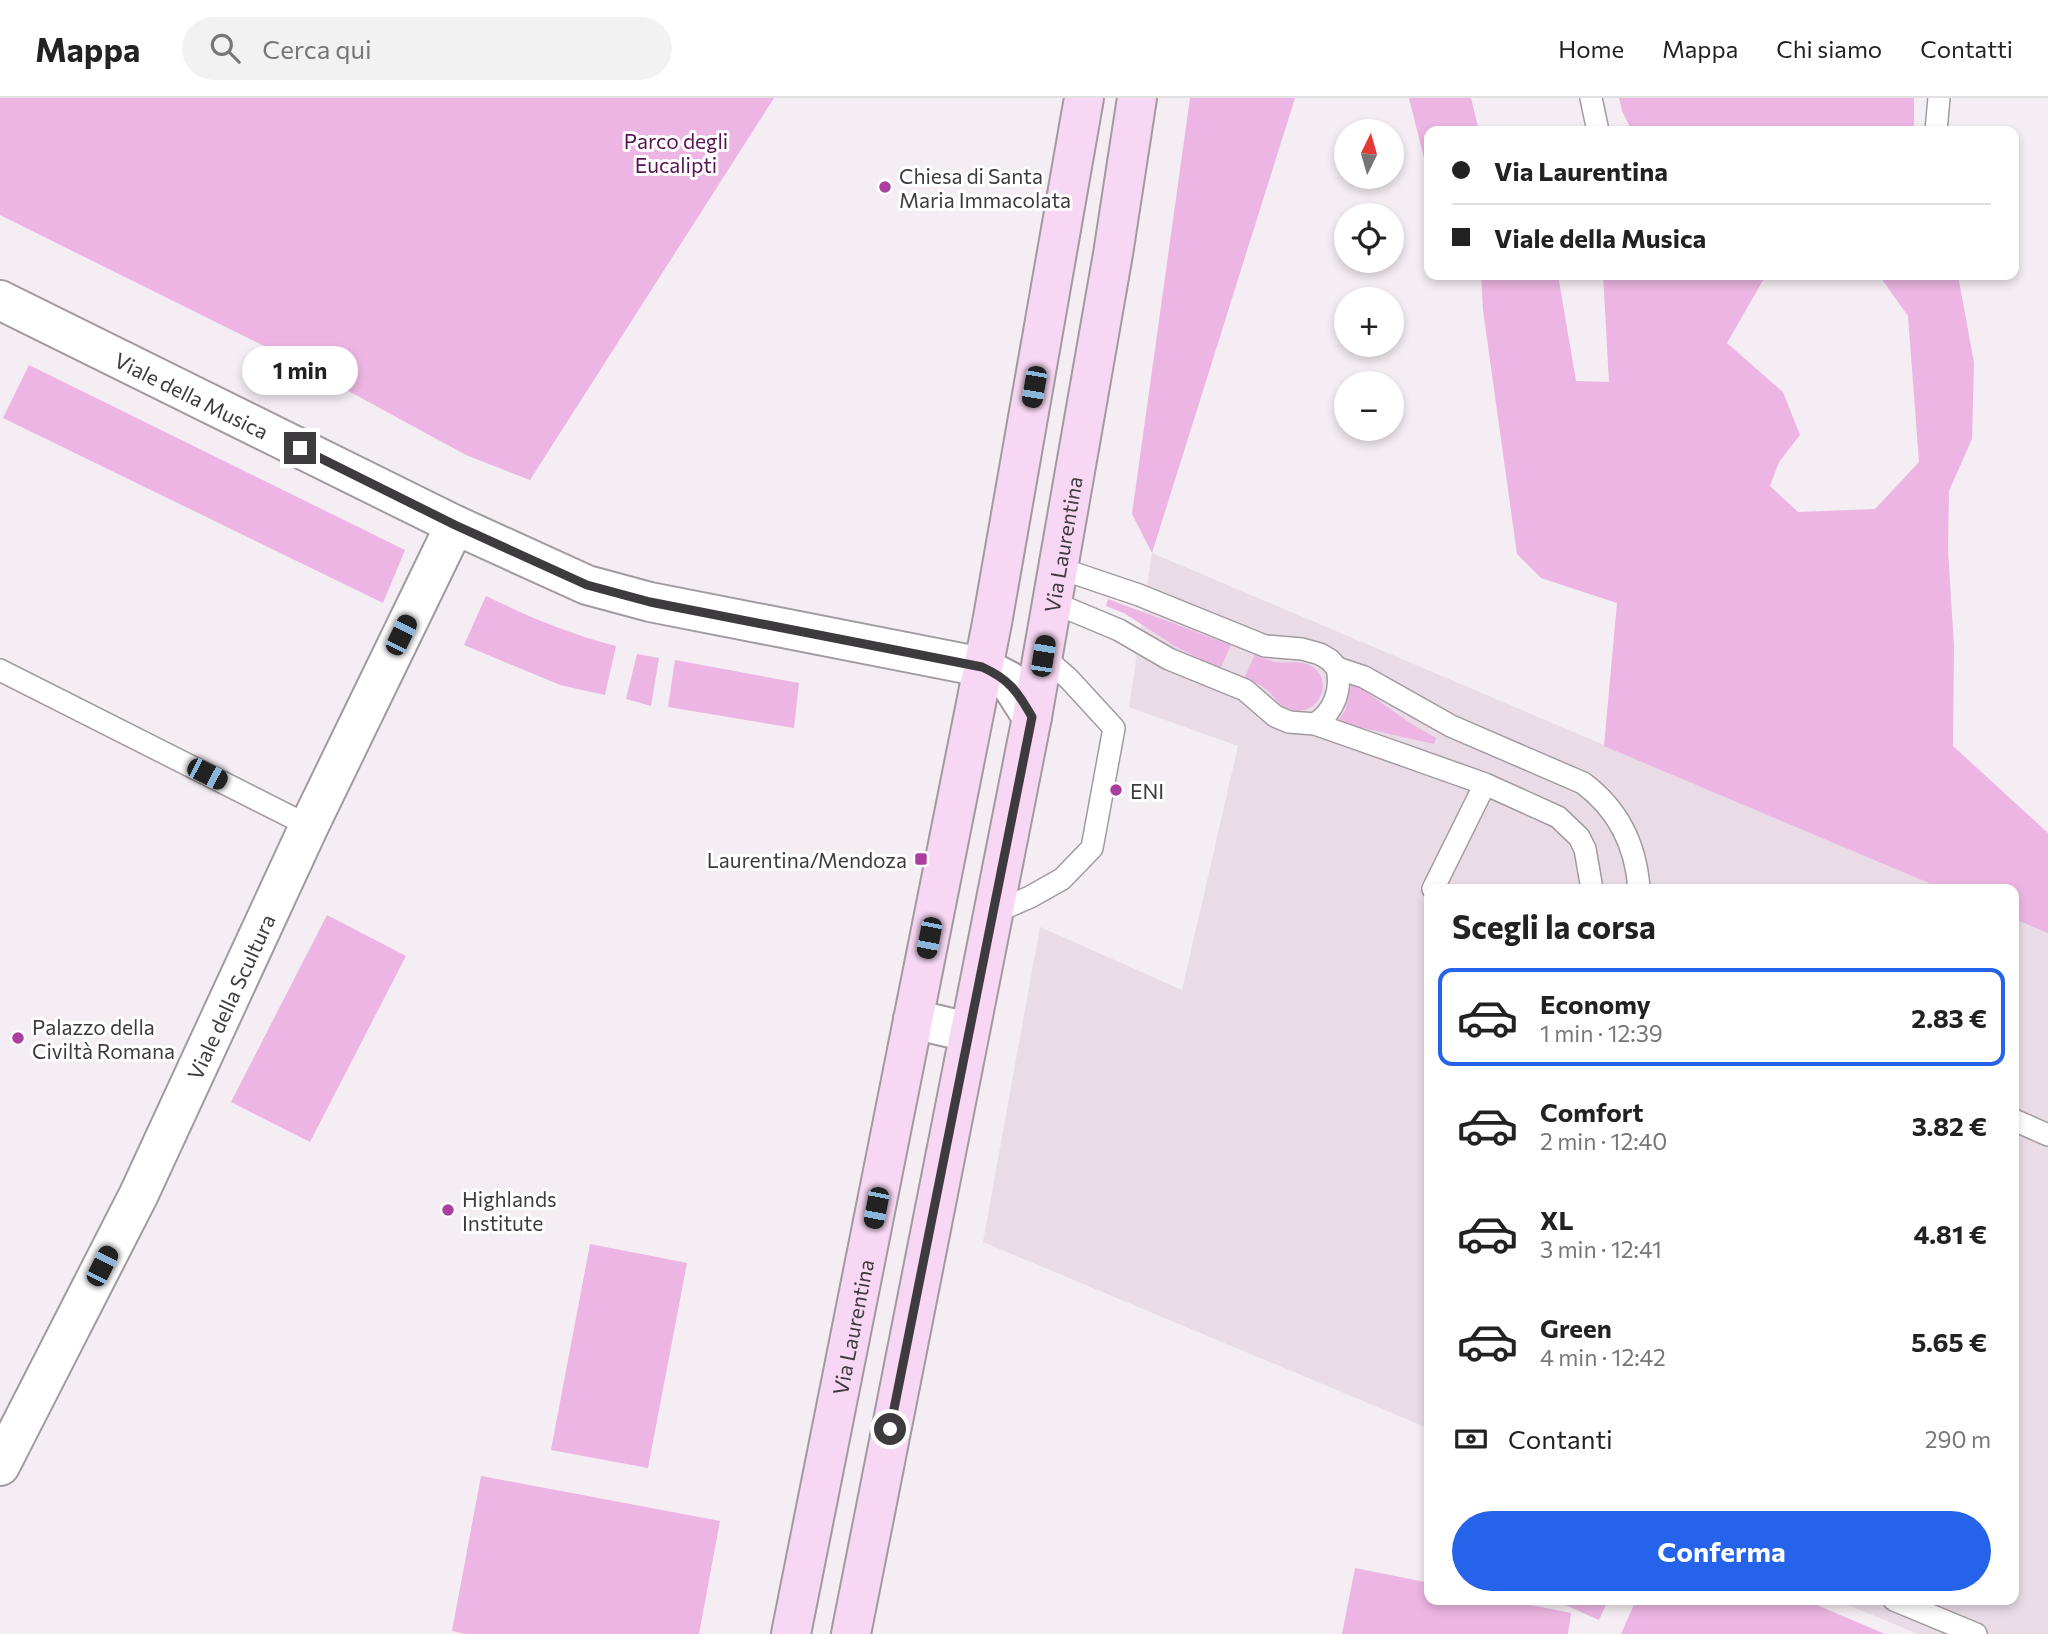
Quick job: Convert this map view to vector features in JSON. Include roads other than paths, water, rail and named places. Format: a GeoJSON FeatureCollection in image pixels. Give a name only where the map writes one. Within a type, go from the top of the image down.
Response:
{"type":"FeatureCollection","features":[{"type":"Feature","properties":{"kind":"main road","name":"Via Laurentina"},"geometry":{"type":"LineString","coordinates":[[791,1634],[995,609],[1084,98]]}},
{"type":"Feature","properties":{"kind":"main road","name":"Via Laurentina"},"geometry":{"type":"LineString","coordinates":[[851,1634],[1032,717],[1137,98]]}},
{"type":"Feature","properties":{"kind":"street","name":"Viale della Musica"},"geometry":{"type":"LineString","coordinates":[[0,300],[455,525],[587,585],[637,599],[982,667],[1009,681],[1032,717]]}},
{"type":"Feature","properties":{"kind":"street","name":"Viale della Scultura"},"geometry":{"type":"LineString","coordinates":[[0,1465],[139,1194],[309,826],[455,525]]}},
{"type":"Feature","properties":{"kind":"street"},"geometry":{"type":"LineString","coordinates":[[913,1019],[968,1032]]}},
{"type":"Feature","properties":{"kind":"lane"},"geometry":{"type":"LineString","coordinates":[[1591,98],[1597,126]]}},
{"type":"Feature","properties":{"kind":"lane"},"geometry":{"type":"LineString","coordinates":[[1936,126],[1939,98]]}},
{"type":"Feature","properties":{"kind":"lane"},"geometry":{"type":"LineString","coordinates":[[1056,585],[1159,602],[1254,643],[1275,649],[1302,649],[1320,654],[1337,668],[1364,677],[1451,726],[1583,783],[1601,796],[1618,821],[1632,848],[1638,868],[1639,884]]}},
{"type":"Feature","properties":{"kind":"lane"},"geometry":{"type":"LineString","coordinates":[[1056,585],[1119,630],[1169,659],[1245,690],[1275,716],[1289,722],[1315,724],[1485,785],[1546,811],[1569,826],[1586,849],[1591,884]]}},
{"type":"Feature","properties":{"kind":"lane"},"geometry":{"type":"LineString","coordinates":[[993,913],[1062,879],[1092,848],[1114,728],[1069,679],[1043,656]]}},
{"type":"Feature","properties":{"kind":"lane"},"geometry":{"type":"LineString","coordinates":[[1315,724],[1332,709],[1338,686],[1337,668]]}},
{"type":"Feature","properties":{"kind":"lane"},"geometry":{"type":"LineString","coordinates":[[0,670],[309,826]]}},
{"type":"Feature","properties":{"kind":"lane"},"geometry":{"type":"LineString","coordinates":[[1436,884],[1485,785]]}},
{"type":"Feature","properties":{"kind":"lane"},"geometry":{"type":"LineString","coordinates":[[2019,1123],[2048,1135]]}},
{"type":"Feature","properties":{"kind":"lane"},"geometry":{"type":"LineString","coordinates":[[1906,1605],[1976,1634]]}},
{"type":"Feature","properties":{"kind":"place","name":"Chiesa di Santa Maria Immacolata"},"geometry":{"type":"Point","coordinates":[885,187]}},
{"type":"Feature","properties":{"kind":"place","name":"ENI"},"geometry":{"type":"Point","coordinates":[1116,790]}},
{"type":"Feature","properties":{"kind":"place","name":"Laurentina/Mendoza"},"geometry":{"type":"Point","coordinates":[921,859]}},
{"type":"Feature","properties":{"kind":"place","name":"Palazzo della Civiltà Romana"},"geometry":{"type":"Point","coordinates":[18,1038]}},
{"type":"Feature","properties":{"kind":"place","name":"Highlands Institute"},"geometry":{"type":"Point","coordinates":[448,1210]}},
{"type":"Feature","properties":{"kind":"park label","name":"Parco degli Eucalipti"},"geometry":{"type":"Point","coordinates":[676,152]}}]}
